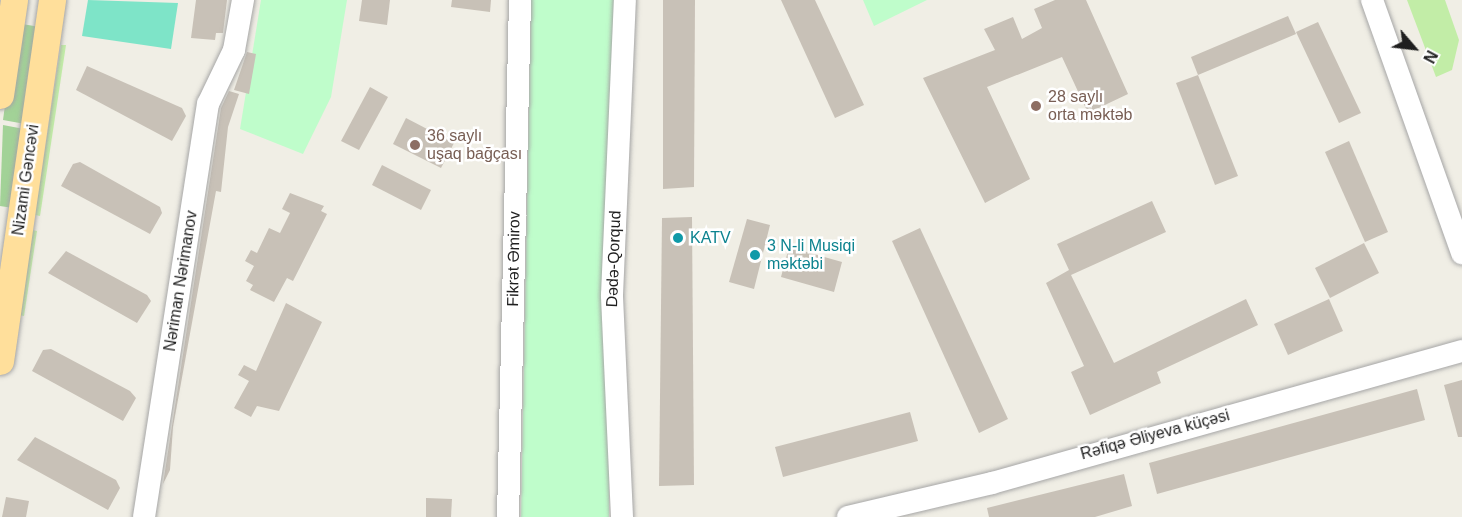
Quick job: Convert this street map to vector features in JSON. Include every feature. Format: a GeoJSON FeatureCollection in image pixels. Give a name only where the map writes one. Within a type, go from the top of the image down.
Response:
{"type":"FeatureCollection","features":[{"type":"Feature","properties":{"kind":"main road"},"geometry":{"type":"LineString","coordinates":[[0,95],[14,0]]}},
{"type":"Feature","properties":{"kind":"main road","name":"Nizami Gəncəvi"},"geometry":{"type":"LineString","coordinates":[[0,361],[52,0]]}},
{"type":"Feature","properties":{"kind":"street","name":"Nəriman Nərimanov"},"geometry":{"type":"LineString","coordinates":[[144,517],[207,114],[234,50],[243,0]]}},
{"type":"Feature","properties":{"kind":"street","name":"Fikrət Əmirov"},"geometry":{"type":"LineString","coordinates":[[508,517],[520,0]]}},
{"type":"Feature","properties":{"kind":"street","name":"Dədə-Qorqud"},"geometry":{"type":"LineString","coordinates":[[622,517],[612,295],[625,0]]}},
{"type":"Feature","properties":{"kind":"street"},"geometry":{"type":"LineString","coordinates":[[1372,0],[1462,254]]}},
{"type":"Feature","properties":{"kind":"street","name":"Rəfiqə Əliyeva küçəsi"},"geometry":{"type":"LineString","coordinates":[[848,517],[992,483],[1462,351]]}},
{"type":"Feature","properties":{"kind":"green space"},"geometry":{"type":"Polygon","coordinates":[[[88,0],[178,3],[171,49],[82,36],[88,0]]]}},
{"type":"Feature","properties":{"kind":"green space"},"geometry":{"type":"Polygon","coordinates":[[[261,0],[347,0],[331,97],[303,154],[240,129],[261,0]]]}},
{"type":"Feature","properties":{"kind":"green space"},"geometry":{"type":"Polygon","coordinates":[[[531,0],[615,0],[609,517],[521,517],[531,0]]]}},
{"type":"Feature","properties":{"kind":"green space"},"geometry":{"type":"Polygon","coordinates":[[[863,0],[927,0],[874,26],[863,0]]]}},
{"type":"Feature","properties":{"kind":"green space"},"geometry":{"type":"Polygon","coordinates":[[[1407,0],[1445,0],[1459,40],[1452,70],[1436,77],[1407,0]]]}},
{"type":"Feature","properties":{"kind":"green space"},"geometry":{"type":"Polygon","coordinates":[[[16,23],[40,27],[25,124],[3,120],[16,23]]]}},
{"type":"Feature","properties":{"kind":"green space"},"geometry":{"type":"Polygon","coordinates":[[[61,45],[66,45],[40,216],[35,215],[61,45]]]}},
{"type":"Feature","properties":{"kind":"green space"},"geometry":{"type":"Polygon","coordinates":[[[3,125],[24,129],[13,208],[0,206],[3,125]]]}},
{"type":"Feature","properties":{"kind":"green space"},"geometry":{"type":"Polygon","coordinates":[[[32,230],[37,231],[24,316],[18,315],[32,230]]]}},
{"type":"Feature","properties":{"kind":"building"},"geometry":{"type":"Polygon","coordinates":[[[196,0],[227,0],[223,33],[216,33],[215,40],[191,38],[196,0]]]}},
{"type":"Feature","properties":{"kind":"building"},"geometry":{"type":"Polygon","coordinates":[[[362,0],[390,0],[387,25],[359,21],[362,0]]]}},
{"type":"Feature","properties":{"kind":"building"},"geometry":{"type":"Polygon","coordinates":[[[452,0],[491,0],[490,12],[451,7],[452,0]]]}},
{"type":"Feature","properties":{"kind":"building"},"geometry":{"type":"Polygon","coordinates":[[[663,0],[695,0],[694,187],[663,189],[663,0]]]}},
{"type":"Feature","properties":{"kind":"building"},"geometry":{"type":"Polygon","coordinates":[[[781,0],[815,0],[864,105],[835,118],[781,0]]]}},
{"type":"Feature","properties":{"kind":"building"},"geometry":{"type":"Polygon","coordinates":[[[1055,0],[1086,0],[1128,94],[1088,113],[1062,57],[987,87],[1030,179],[985,203],[923,78],[995,50],[984,29],[1013,17],[1022,39],[1042,28],[1034,9],[1055,0]]]}},
{"type":"Feature","properties":{"kind":"building"},"geometry":{"type":"Polygon","coordinates":[[[1288,16],[1296,34],[1198,75],[1191,57],[1288,16]]]}},
{"type":"Feature","properties":{"kind":"building"},"geometry":{"type":"Polygon","coordinates":[[[1318,22],[1361,113],[1339,123],[1296,32],[1318,22]]]}},
{"type":"Feature","properties":{"kind":"building"},"geometry":{"type":"Polygon","coordinates":[[[247,52],[256,54],[249,94],[234,90],[247,52]]]}},
{"type":"Feature","properties":{"kind":"building"},"geometry":{"type":"Polygon","coordinates":[[[87,66],[182,108],[186,116],[172,141],[76,90],[87,66]]]}},
{"type":"Feature","properties":{"kind":"building"},"geometry":{"type":"Polygon","coordinates":[[[1198,75],[1238,176],[1215,185],[1176,83],[1198,75]]]}},
{"type":"Feature","properties":{"kind":"building"},"geometry":{"type":"Polygon","coordinates":[[[370,87],[388,97],[359,150],[341,141],[370,87]]]}},
{"type":"Feature","properties":{"kind":"building"},"geometry":{"type":"Polygon","coordinates":[[[229,91],[239,94],[228,127],[221,192],[216,191],[173,427],[170,470],[163,484],[221,108],[229,91]]]}},
{"type":"Feature","properties":{"kind":"building"},"geometry":{"type":"Polygon","coordinates":[[[406,118],[454,143],[441,168],[393,144],[406,118]]]}},
{"type":"Feature","properties":{"kind":"building"},"geometry":{"type":"Polygon","coordinates":[[[1349,141],[1388,232],[1365,242],[1325,152],[1349,141]]]}},
{"type":"Feature","properties":{"kind":"building"},"geometry":{"type":"Polygon","coordinates":[[[80,162],[160,207],[162,213],[150,234],[61,186],[73,164],[80,162]]]}},
{"type":"Feature","properties":{"kind":"building"},"geometry":{"type":"Polygon","coordinates":[[[382,165],[431,190],[421,210],[372,185],[382,165]]]}},
{"type":"Feature","properties":{"kind":"building"},"geometry":{"type":"Polygon","coordinates":[[[290,193],[324,206],[321,211],[327,214],[293,281],[287,278],[274,302],[250,290],[253,285],[246,281],[254,266],[245,261],[251,250],[257,253],[269,228],[280,233],[290,213],[282,209],[290,193]]]}},
{"type":"Feature","properties":{"kind":"building"},"geometry":{"type":"Polygon","coordinates":[[[1152,201],[1166,232],[1071,275],[1114,363],[1246,299],[1258,325],[1157,372],[1161,383],[1090,415],[1071,372],[1084,366],[1046,283],[1069,270],[1057,244],[1152,201]]]}},
{"type":"Feature","properties":{"kind":"building"},"geometry":{"type":"Polygon","coordinates":[[[692,217],[694,485],[659,486],[662,218],[692,217]]]}},
{"type":"Feature","properties":{"kind":"building"},"geometry":{"type":"Polygon","coordinates":[[[747,219],[770,225],[754,289],[729,282],[747,219]]]}},
{"type":"Feature","properties":{"kind":"building"},"geometry":{"type":"Polygon","coordinates":[[[920,228],[1008,419],[979,433],[892,241],[920,228]]]}},
{"type":"Feature","properties":{"kind":"building"},"geometry":{"type":"Polygon","coordinates":[[[1364,243],[1379,273],[1330,298],[1315,268],[1364,243]]]}},
{"type":"Feature","properties":{"kind":"building"},"geometry":{"type":"Polygon","coordinates":[[[789,247],[842,262],[834,292],[781,277],[789,247]]]}},
{"type":"Feature","properties":{"kind":"building"},"geometry":{"type":"Polygon","coordinates":[[[66,251],[147,295],[151,301],[137,323],[48,273],[66,251]]]}},
{"type":"Feature","properties":{"kind":"building"},"geometry":{"type":"Polygon","coordinates":[[[1329,299],[1343,331],[1288,355],[1274,324],[1329,299]]]}},
{"type":"Feature","properties":{"kind":"building"},"geometry":{"type":"Polygon","coordinates":[[[286,303],[322,322],[279,411],[257,406],[251,417],[234,408],[249,381],[238,375],[244,365],[256,371],[286,303]]]}},
{"type":"Feature","properties":{"kind":"building"},"geometry":{"type":"Polygon","coordinates":[[[51,349],[130,391],[136,398],[123,421],[32,371],[43,350],[51,349]]]}},
{"type":"Feature","properties":{"kind":"building"},"geometry":{"type":"Polygon","coordinates":[[[1462,380],[1462,437],[1458,437],[1444,385],[1462,380]]]}},
{"type":"Feature","properties":{"kind":"building"},"geometry":{"type":"Polygon","coordinates":[[[1417,389],[1425,420],[1157,494],[1149,463],[1417,389]]]}},
{"type":"Feature","properties":{"kind":"building"},"geometry":{"type":"Polygon","coordinates":[[[910,412],[918,441],[783,477],[775,447],[910,412]]]}},
{"type":"Feature","properties":{"kind":"building"},"geometry":{"type":"Polygon","coordinates":[[[35,437],[116,480],[120,488],[108,510],[17,460],[35,437]]]}},
{"type":"Feature","properties":{"kind":"building"},"geometry":{"type":"Polygon","coordinates":[[[1124,474],[1132,506],[1095,517],[989,517],[987,508],[1124,474]]]}},
{"type":"Feature","properties":{"kind":"building"},"geometry":{"type":"Polygon","coordinates":[[[6,497],[29,501],[26,517],[2,517],[6,497]]]}},
{"type":"Feature","properties":{"kind":"building"},"geometry":{"type":"Polygon","coordinates":[[[426,498],[452,499],[451,517],[426,517],[426,498]]]}},
{"type":"Feature","properties":{"kind":"place","name":"28 saylı orta məktəb"},"geometry":{"type":"Point","coordinates":[1036,106]}},
{"type":"Feature","properties":{"kind":"place","name":"36 saylı uşaq bağçası"},"geometry":{"type":"Point","coordinates":[415,145]}},
{"type":"Feature","properties":{"kind":"place","name":"KATV"},"geometry":{"type":"Point","coordinates":[678,238]}},
{"type":"Feature","properties":{"kind":"place","name":"3 N-li Musiqi məktəbi"},"geometry":{"type":"Point","coordinates":[755,255]}}]}
